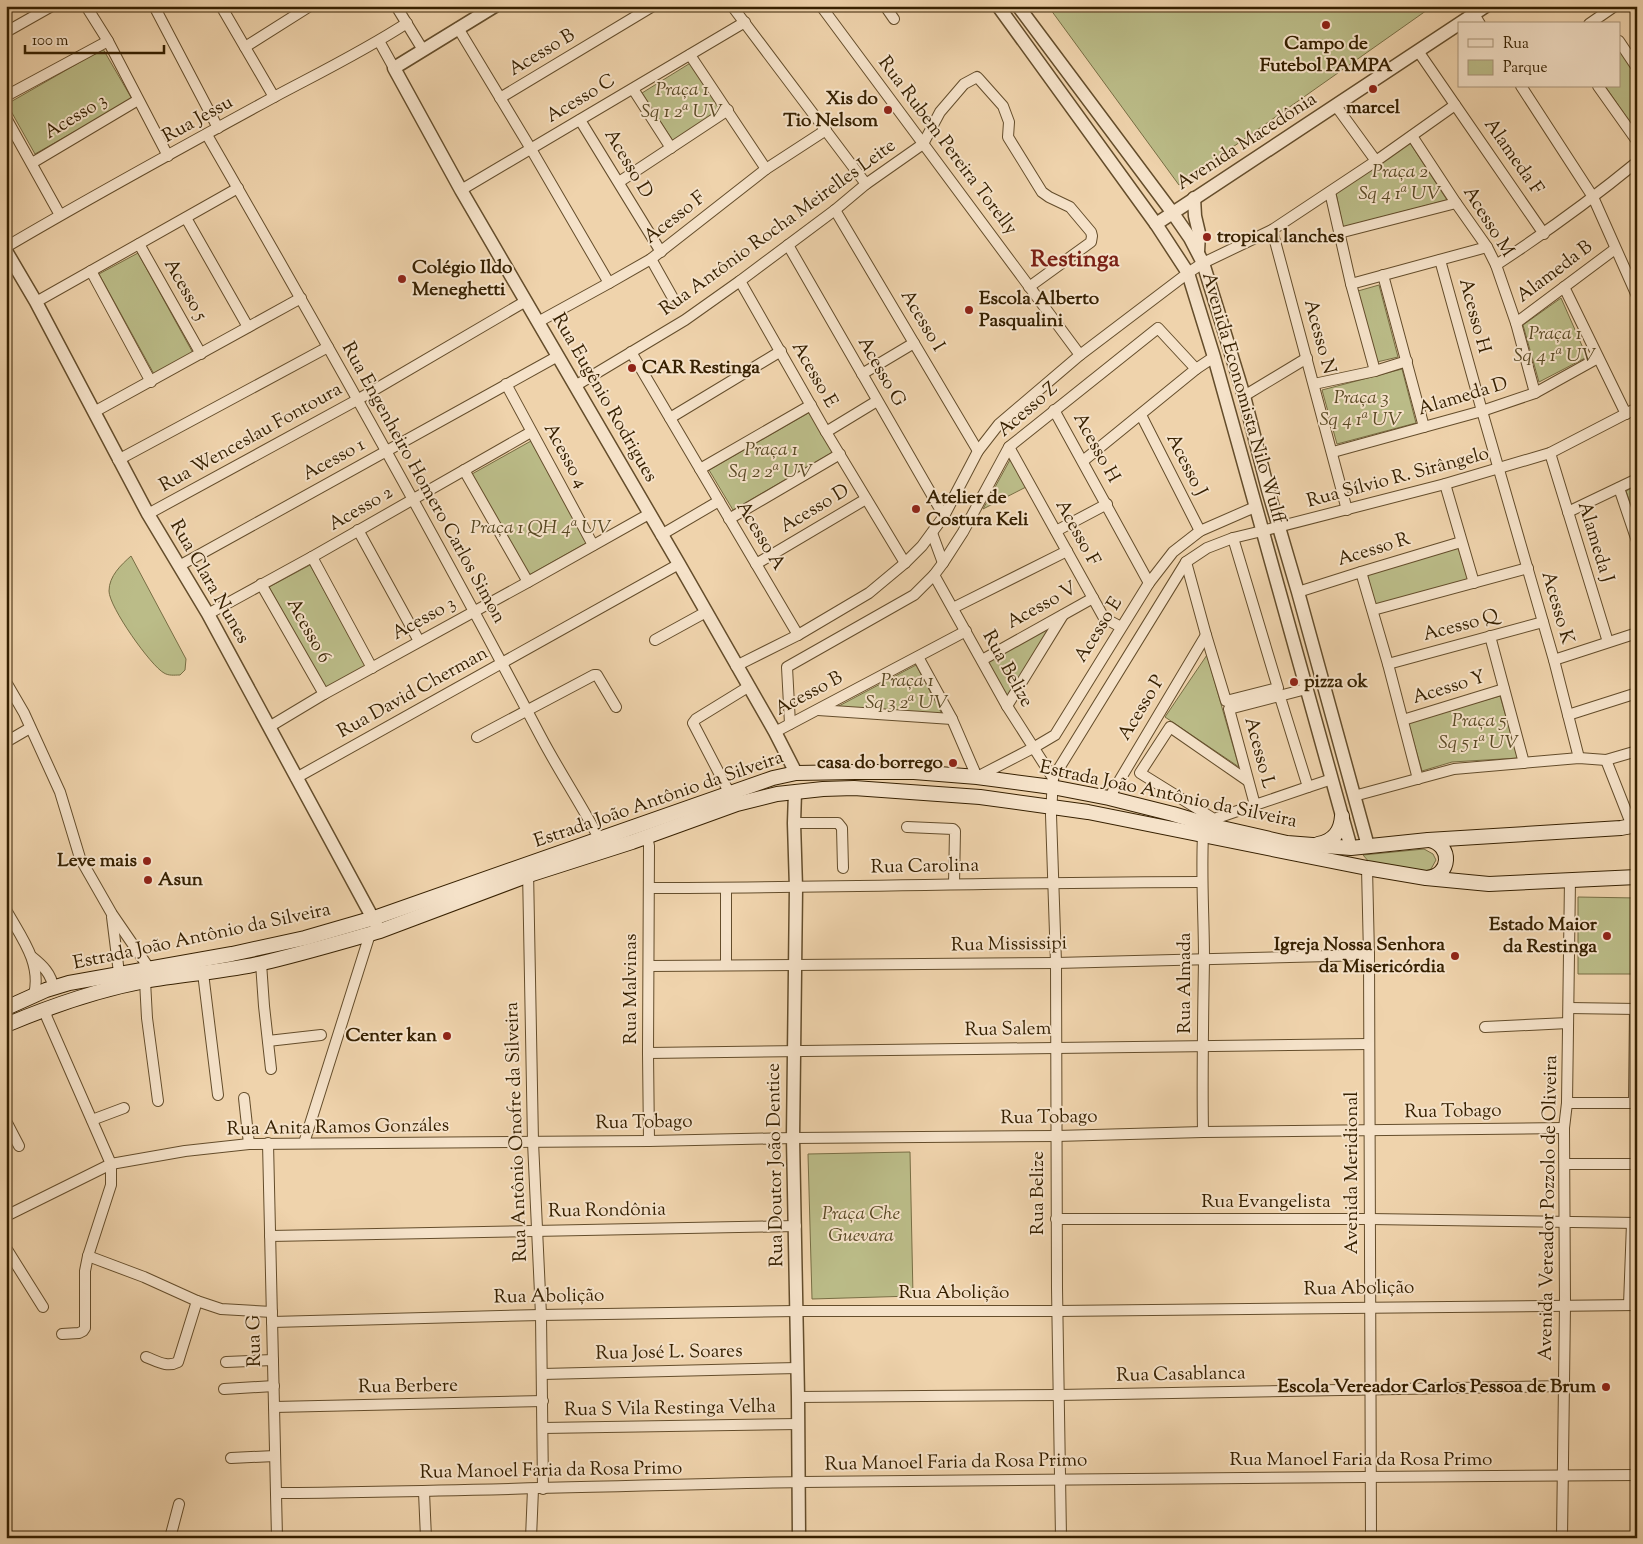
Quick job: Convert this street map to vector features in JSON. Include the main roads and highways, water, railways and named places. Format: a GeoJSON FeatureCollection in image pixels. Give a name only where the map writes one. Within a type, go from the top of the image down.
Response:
{"type":"FeatureCollection","features":[{"type":"Feature","properties":{"kind":"main road","name":"Estrada João Antônio da Silveira"},"geometry":{"type":"LineString","coordinates":[[6,1008],[34,995],[69,983],[119,973],[147,975],[202,973],[261,964],[375,928],[528,870],[671,821],[730,794],[773,778],[796,773],[914,772],[977,776],[1048,784],[1173,814],[1210,826],[1367,868],[1426,878],[1489,884],[1637,877]]}},
{"type":"Feature","properties":{"kind":"main road"},"geometry":{"type":"LineString","coordinates":[[796,773],[806,781],[823,788]]}},
{"type":"Feature","properties":{"kind":"main road"},"geometry":{"type":"LineString","coordinates":[[980,797],[1003,794],[1033,796],[1048,784]]}},
{"type":"Feature","properties":{"kind":"main road","name":"Estrada João Antônio da Silveira"},"geometry":{"type":"LineString","coordinates":[[629,836],[647,836],[671,821],[777,794],[823,788],[854,788],[980,797],[1210,826],[1287,843],[1351,848],[1428,840],[1621,828],[1634,825]]}},
{"type":"Feature","properties":{"kind":"main road"},"geometry":{"type":"LineString","coordinates":[[1318,844],[1333,838],[1338,832],[1342,816]]}},
{"type":"Feature","properties":{"kind":"main road"},"geometry":{"type":"LineString","coordinates":[[1426,878],[1432,878],[1442,871],[1446,860],[1443,848],[1434,841],[1428,840]]}},
{"type":"Feature","properties":{"kind":"main road"},"geometry":{"type":"LineString","coordinates":[[1351,848],[1367,868]]}},
{"type":"Feature","properties":{"kind":"main road","name":"Estrada João Antônio da Silveira"},"geometry":{"type":"LineString","coordinates":[[6,1025],[45,1008],[115,988],[147,975],[305,938],[375,928]]}},
{"type":"Feature","properties":{"kind":"main road"},"geometry":{"type":"LineString","coordinates":[[27,1016],[47,997],[53,988]]}},
{"type":"Feature","properties":{"kind":"place","name":"Campo de Futebol PAMPA"},"geometry":{"type":"Point","coordinates":[1326,25]}},
{"type":"Feature","properties":{"kind":"place","name":"marcel"},"geometry":{"type":"Point","coordinates":[1373,89]}},
{"type":"Feature","properties":{"kind":"place","name":"Xis do Tio Nelsom"},"geometry":{"type":"Point","coordinates":[888,110]}},
{"type":"Feature","properties":{"kind":"place","name":"tropical lanches"},"geometry":{"type":"Point","coordinates":[1207,237]}},
{"type":"Feature","properties":{"kind":"place","name":"Colégio Ildo Meneghetti"},"geometry":{"type":"Point","coordinates":[402,279]}},
{"type":"Feature","properties":{"kind":"place","name":"Escola Alberto Pasqualini"},"geometry":{"type":"Point","coordinates":[969,310]}},
{"type":"Feature","properties":{"kind":"place","name":"CAR Restinga"},"geometry":{"type":"Point","coordinates":[632,368]}},
{"type":"Feature","properties":{"kind":"place","name":"Atelier de Costura Keli"},"geometry":{"type":"Point","coordinates":[916,509]}},
{"type":"Feature","properties":{"kind":"place","name":"pizza ok"},"geometry":{"type":"Point","coordinates":[1294,682]}},
{"type":"Feature","properties":{"kind":"place","name":"casa do borrego"},"geometry":{"type":"Point","coordinates":[953,763]}},
{"type":"Feature","properties":{"kind":"place","name":"Leve mais"},"geometry":{"type":"Point","coordinates":[147,861]}},
{"type":"Feature","properties":{"kind":"place","name":"Asun"},"geometry":{"type":"Point","coordinates":[148,880]}},
{"type":"Feature","properties":{"kind":"place","name":"Estado Maior da Restinga"},"geometry":{"type":"Point","coordinates":[1607,936]}},
{"type":"Feature","properties":{"kind":"place","name":"Igreja Nossa Senhora da Misericórdia"},"geometry":{"type":"Point","coordinates":[1455,956]}},
{"type":"Feature","properties":{"kind":"place","name":"Center kan"},"geometry":{"type":"Point","coordinates":[447,1036]}},
{"type":"Feature","properties":{"kind":"place","name":"Escola Vereador Carlos Pessoa de Brum"},"geometry":{"type":"Point","coordinates":[1606,1387]}},
{"type":"Feature","properties":{"kind":"district","name":"Restinga"},"geometry":{"type":"Point","coordinates":[1075,260]}},
{"type":"Feature","properties":{"kind":"park label","name":"Praça 1 Sq 1 2ª UV"},"geometry":{"type":"Point","coordinates":[682,101]}},
{"type":"Feature","properties":{"kind":"park label","name":"Praça 2 Sq 4 1ª UV"},"geometry":{"type":"Point","coordinates":[1400,183]}},
{"type":"Feature","properties":{"kind":"park label","name":"Praça 1 Sq 4 1ª UV"},"geometry":{"type":"Point","coordinates":[1555,345]}},
{"type":"Feature","properties":{"kind":"park label","name":"Praça 3 Sq 4 1ª UV"},"geometry":{"type":"Point","coordinates":[1361,409]}},
{"type":"Feature","properties":{"kind":"park label","name":"Praça 1 Sq 2 2ª UV"},"geometry":{"type":"Point","coordinates":[771,461]}},
{"type":"Feature","properties":{"kind":"park label","name":"Praça 1 QH 4ª UV"},"geometry":{"type":"Point","coordinates":[541,528]}},
{"type":"Feature","properties":{"kind":"park label","name":"Praça 1 Sq 3 2ª UV"},"geometry":{"type":"Point","coordinates":[907,692]}},
{"type":"Feature","properties":{"kind":"park label","name":"Praça 5 Sq 5 1ª UV"},"geometry":{"type":"Point","coordinates":[1479,732]}},
{"type":"Feature","properties":{"kind":"park label","name":"Praça Che Guevara"},"geometry":{"type":"Point","coordinates":[861,1225]}}]}
